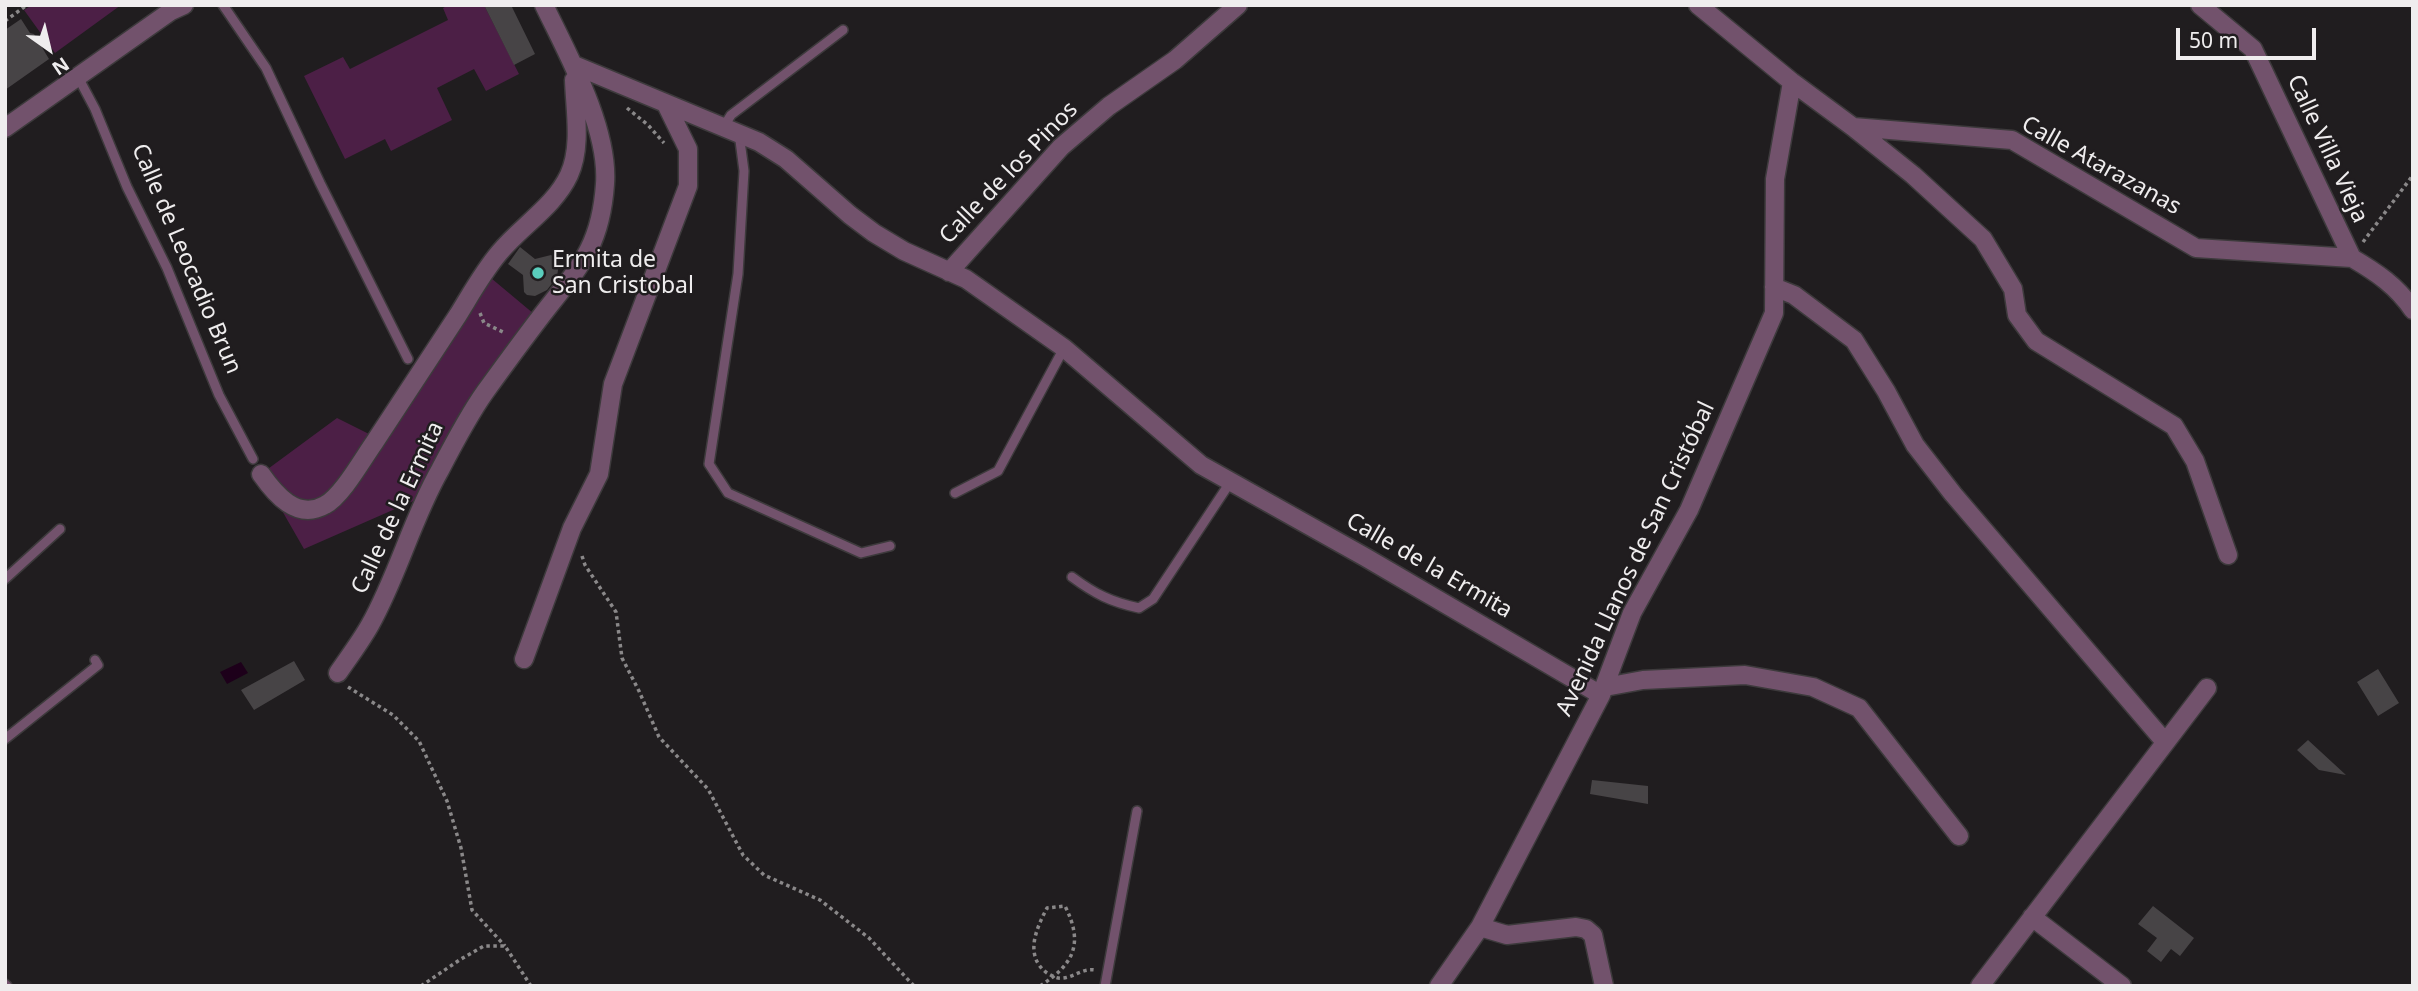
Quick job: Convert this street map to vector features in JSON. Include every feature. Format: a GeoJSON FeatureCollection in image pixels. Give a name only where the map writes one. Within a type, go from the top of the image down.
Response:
{"type":"FeatureCollection","features":[{"type":"Feature","properties":{"kind":"street"},"geometry":{"type":"LineString","coordinates":[[5,128],[171,11],[184,5]]}},
{"type":"Feature","properties":{"kind":"street","name":"Calle de la Ermita"},"geometry":{"type":"LineString","coordinates":[[338,673],[371,624],[432,483],[464,426],[483,395],[584,262],[601,217],[606,170],[598,131],[574,65],[544,5]]}},
{"type":"Feature","properties":{"kind":"street","name":"Calle de los Pinos"},"geometry":{"type":"LineString","coordinates":[[949,272],[1061,147],[1109,106],[1175,60],[1238,5]]}},
{"type":"Feature","properties":{"kind":"street"},"geometry":{"type":"LineString","coordinates":[[1698,5],[1913,175],[1983,239],[2013,289],[2017,315],[2036,341],[2174,426],[2195,461],[2228,555]]}},
{"type":"Feature","properties":{"kind":"street","name":"Calle Villa Vieja"},"geometry":{"type":"LineString","coordinates":[[2200,5],[2253,49],[2352,258],[2379,273],[2404,297],[2413,310]]}},
{"type":"Feature","properties":{"kind":"street","name":"Calle de la Ermita"},"geometry":{"type":"LineString","coordinates":[[574,65],[731,129],[786,159],[874,233],[904,251],[979,287],[1064,348],[1200,465],[1603,691]]}},
{"type":"Feature","properties":{"kind":"street","name":"Calle de la Ermita"},"geometry":{"type":"LineString","coordinates":[[257,466],[278,495],[295,508],[305,510],[325,505],[336,495],[363,459],[499,253],[553,200],[569,174],[576,150],[574,65]]}},
{"type":"Feature","properties":{"kind":"street","name":"Avenida Llanos de San Cristóbal"},"geometry":{"type":"LineString","coordinates":[[1439,986],[1480,927],[1603,691],[1632,613],[1689,510],[1774,313],[1775,179],[1792,82]]}},
{"type":"Feature","properties":{"kind":"street"},"geometry":{"type":"LineString","coordinates":[[524,659],[572,528],[599,474],[613,384],[688,186],[688,149],[666,104]]}},
{"type":"Feature","properties":{"kind":"street","name":"Calle Atarazanas"},"geometry":{"type":"LineString","coordinates":[[1853,127],[2012,140],[2196,248],[2352,258]]}},
{"type":"Feature","properties":{"kind":"street"},"geometry":{"type":"LineString","coordinates":[[1774,287],[1794,295],[1854,340],[1915,445],[1953,494],[2165,742]]}},
{"type":"Feature","properties":{"kind":"street"},"geometry":{"type":"LineString","coordinates":[[1603,691],[1643,680],[1745,675],[1814,687],[1859,708],[1959,836]]}},
{"type":"Feature","properties":{"kind":"street"},"geometry":{"type":"LineString","coordinates":[[1980,986],[2207,688]]}},
{"type":"Feature","properties":{"kind":"street"},"geometry":{"type":"LineString","coordinates":[[2032,917],[2122,986]]}},
{"type":"Feature","properties":{"kind":"street"},"geometry":{"type":"LineString","coordinates":[[1480,927],[1507,935],[1576,927],[1586,929],[1593,935],[1604,986]]}},
{"type":"Feature","properties":{"kind":"lane"},"geometry":{"type":"LineString","coordinates":[[223,5],[266,68],[408,359]]}},
{"type":"Feature","properties":{"kind":"lane"},"geometry":{"type":"LineString","coordinates":[[843,30],[731,115],[731,129],[744,171],[738,274],[709,464],[729,494],[862,553],[890,546]]}},
{"type":"Feature","properties":{"kind":"lane","name":"Calle de Leocadio Brun"},"geometry":{"type":"LineString","coordinates":[[78,77],[91,99],[127,187],[167,268],[219,395],[257,466]]}},
{"type":"Feature","properties":{"kind":"lane"},"geometry":{"type":"LineString","coordinates":[[955,493],[998,471],[1064,348]]}},
{"type":"Feature","properties":{"kind":"lane"},"geometry":{"type":"LineString","coordinates":[[1072,576],[1096,594],[1139,608],[1153,599],[1231,481]]}},
{"type":"Feature","properties":{"kind":"lane"},"geometry":{"type":"LineString","coordinates":[[5,579],[60,529]]}},
{"type":"Feature","properties":{"kind":"lane"},"geometry":{"type":"LineString","coordinates":[[5,739],[98,665],[95,660]]}},
{"type":"Feature","properties":{"kind":"lane"},"geometry":{"type":"LineString","coordinates":[[1105,986],[1137,811]]}},
{"type":"Feature","properties":{"kind":"path"},"geometry":{"type":"LineString","coordinates":[[5,21],[27,5]]}},
{"type":"Feature","properties":{"kind":"path"},"geometry":{"type":"LineString","coordinates":[[620,105],[648,125],[671,150]]}},
{"type":"Feature","properties":{"kind":"path"},"geometry":{"type":"LineString","coordinates":[[2352,258],[2413,175]]}},
{"type":"Feature","properties":{"kind":"path"},"geometry":{"type":"LineString","coordinates":[[472,293],[484,323],[505,333],[540,319]]}},
{"type":"Feature","properties":{"kind":"path"},"geometry":{"type":"LineString","coordinates":[[572,528],[585,565],[616,612],[622,658],[659,737],[708,789],[743,855],[764,875],[820,900],[869,938],[914,986]]}},
{"type":"Feature","properties":{"kind":"path"},"geometry":{"type":"LineString","coordinates":[[338,673],[342,683],[393,715],[419,741],[451,813],[461,848],[472,910],[505,946],[531,986]]}},
{"type":"Feature","properties":{"kind":"path"},"geometry":{"type":"LineString","coordinates":[[1040,986],[1053,977],[1061,972],[1073,953],[1074,923],[1065,906],[1047,908],[1036,928],[1033,953],[1040,968],[1053,977],[1064,978],[1089,969],[1108,972]]}},
{"type":"Feature","properties":{"kind":"path"},"geometry":{"type":"LineString","coordinates":[[422,986],[484,946],[505,946]]}},
{"type":"Feature","properties":{"kind":"shaded area"},"geometry":{"type":"Polygon","coordinates":[[[32,5],[121,5],[55,53],[24,10],[32,5]]]}},
{"type":"Feature","properties":{"kind":"shaded area"},"geometry":{"type":"Polygon","coordinates":[[[449,5],[484,5],[519,74],[486,91],[474,69],[437,88],[452,120],[391,151],[385,139],[345,159],[304,76],[343,57],[350,69],[448,20],[443,8],[449,5]]]}},
{"type":"Feature","properties":{"kind":"shaded area"},"geometry":{"type":"Polygon","coordinates":[[[485,273],[540,319],[427,495],[304,549],[261,474],[337,418],[377,438],[485,273]]]}},
{"type":"Feature","properties":{"kind":"shaded area"},"geometry":{"type":"Polygon","coordinates":[[[241,662],[248,673],[227,684],[220,672],[241,662]]]}},
{"type":"Feature","properties":{"kind":"building"},"geometry":{"type":"Polygon","coordinates":[[[484,5],[511,5],[535,54],[514,65],[484,5]]]}},
{"type":"Feature","properties":{"kind":"building"},"geometry":{"type":"Polygon","coordinates":[[[21,19],[49,59],[5,90],[5,30],[21,19]]]}},
{"type":"Feature","properties":{"kind":"building","name":"Ermita de San Cristobal"},"geometry":{"type":"Polygon","coordinates":[[[520,247],[535,259],[551,255],[558,259],[557,277],[547,290],[535,296],[524,292],[523,275],[508,264],[520,247]]]}},
{"type":"Feature","properties":{"kind":"building"},"geometry":{"type":"Polygon","coordinates":[[[294,661],[305,680],[254,710],[241,690],[294,661]]]}},
{"type":"Feature","properties":{"kind":"building"},"geometry":{"type":"Polygon","coordinates":[[[2378,669],[2399,703],[2378,716],[2357,682],[2378,669]]]}},
{"type":"Feature","properties":{"kind":"building"},"geometry":{"type":"Polygon","coordinates":[[[2308,740],[2346,775],[2319,770],[2297,750],[2308,740]]]}},
{"type":"Feature","properties":{"kind":"building"},"geometry":{"type":"Polygon","coordinates":[[[1592,780],[1648,786],[1648,804],[1590,794],[1592,780]]]}},
{"type":"Feature","properties":{"kind":"building"},"geometry":{"type":"Polygon","coordinates":[[[2153,906],[2194,938],[2180,956],[2171,949],[2161,962],[2147,951],[2157,938],[2138,924],[2153,906]]]}},
{"type":"Feature","properties":{"kind":"place","name":"Ermita de San Cristobal"},"geometry":{"type":"Point","coordinates":[538,273]}}]}
